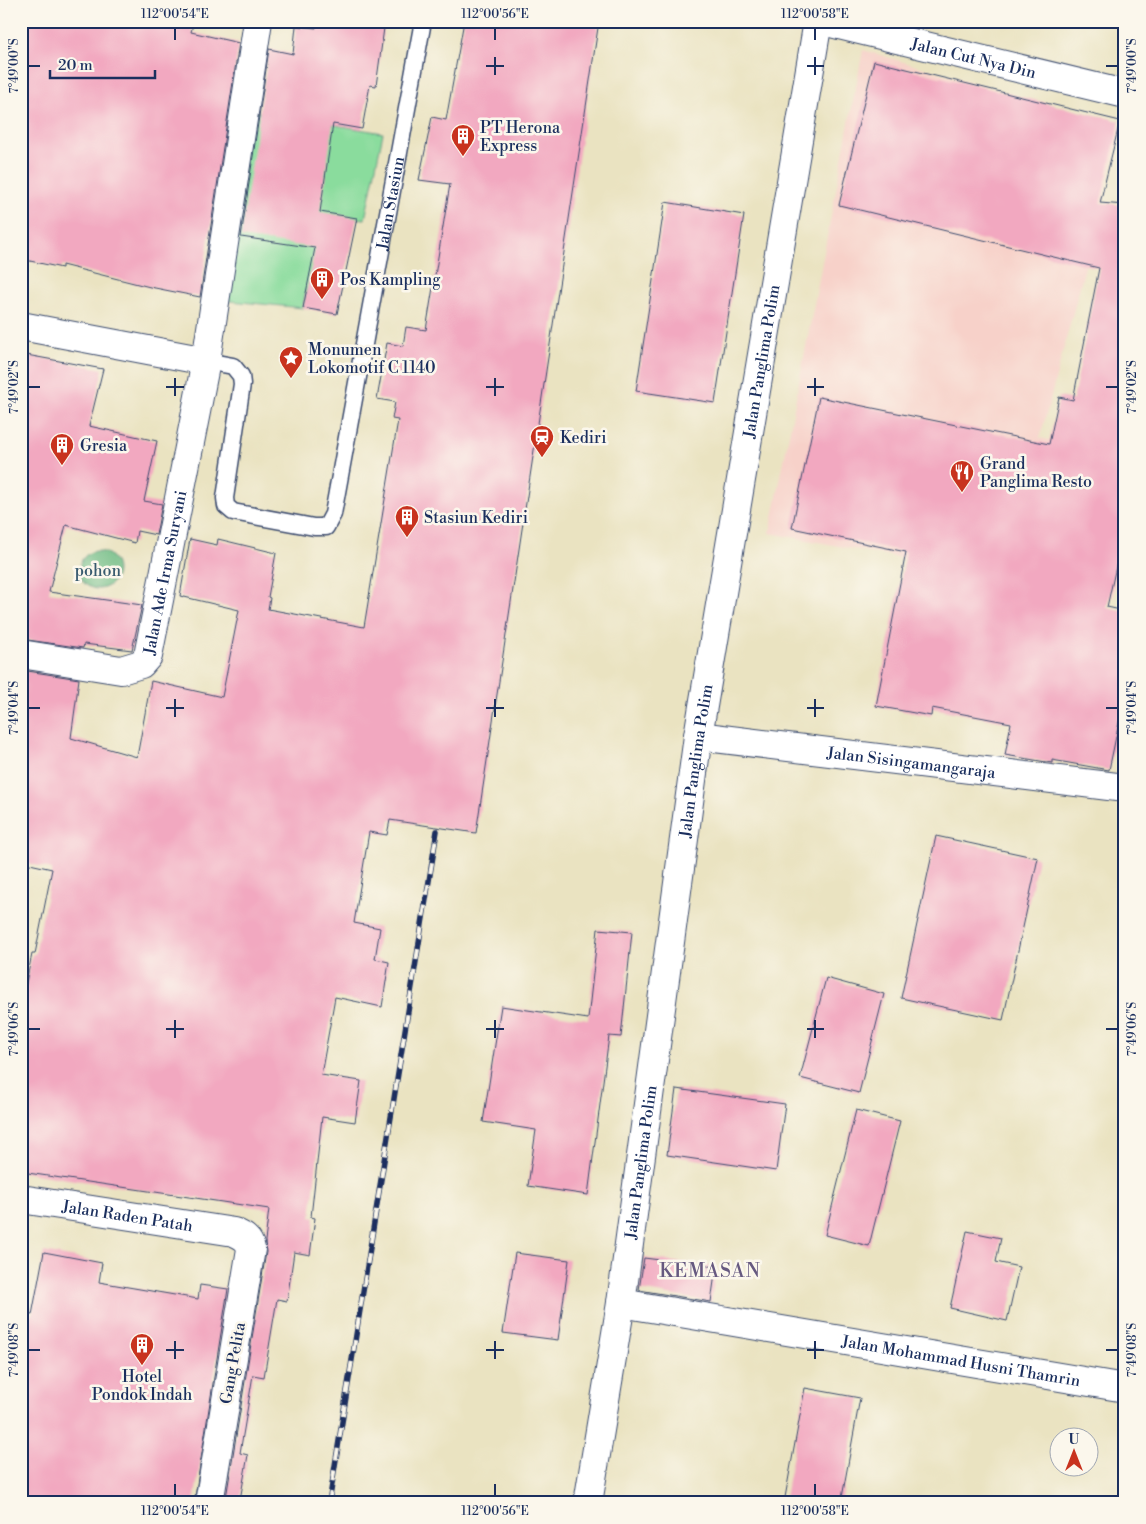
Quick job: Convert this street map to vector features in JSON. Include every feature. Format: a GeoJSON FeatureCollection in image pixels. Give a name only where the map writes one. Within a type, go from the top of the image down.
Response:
{"type":"FeatureCollection","features":[{"type":"Feature","properties":{"kind":"street"},"geometry":{"type":"LineString","coordinates":[[21,326],[206,361],[258,21]]}},
{"type":"Feature","properties":{"kind":"street","name":"Jalan Panglima Polim"},"geometry":{"type":"LineString","coordinates":[[588,1503],[620,1303],[698,736],[818,21]]}},
{"type":"Feature","properties":{"kind":"street","name":"Jalan Cut Nya Din"},"geometry":{"type":"LineString","coordinates":[[822,21],[1125,94]]}},
{"type":"Feature","properties":{"kind":"street","name":"Jalan Ade Irma Suryani"},"geometry":{"type":"LineString","coordinates":[[21,654],[122,670],[141,664],[148,656],[206,361]]}},
{"type":"Feature","properties":{"kind":"street","name":"Jalan Sisingamangaraja"},"geometry":{"type":"LineString","coordinates":[[698,736],[1125,788]]}},
{"type":"Feature","properties":{"kind":"street","name":"Jalan Raden Patah"},"geometry":{"type":"LineString","coordinates":[[21,1199],[234,1232]]}},
{"type":"Feature","properties":{"kind":"street","name":"Gang Pelita"},"geometry":{"type":"LineString","coordinates":[[208,1503],[251,1249],[250,1243],[245,1237],[234,1232]]}},
{"type":"Feature","properties":{"kind":"street","name":"Jalan Mohammad Husni Thamrin"},"geometry":{"type":"LineString","coordinates":[[620,1303],[1125,1388]]}},
{"type":"Feature","properties":{"kind":"lane","name":"Jalan Stasiun"},"geometry":{"type":"LineString","coordinates":[[206,361],[233,366],[241,376],[242,384],[225,498],[226,506],[233,512],[314,527],[326,527],[333,514],[423,21]]}},
{"type":"Feature","properties":{"kind":"shaded area"},"geometry":{"type":"Polygon","coordinates":[[[863,50],[1122,127],[1040,438],[1125,457],[1125,551],[1123,551],[1113,598],[770,533],[863,50]]]}},
{"type":"Feature","properties":{"kind":"green space"},"geometry":{"type":"Polygon","coordinates":[[[240,109],[383,133],[365,219],[355,218],[312,291],[306,290],[303,308],[210,299],[240,109]]]}},
{"type":"Feature","properties":{"kind":"green space","name":"pohon"},"geometry":{"type":"Polygon","coordinates":[[[98,551],[111,557],[117,570],[111,583],[98,589],[85,583],[79,570],[85,557],[98,551]]]}},
{"type":"Feature","properties":{"kind":"building"},"geometry":{"type":"Polygon","coordinates":[[[29,21],[194,21],[191,32],[239,43],[200,297],[150,287],[62,265],[62,268],[21,259],[21,49],[29,21]]]}},
{"type":"Feature","properties":{"kind":"building"},"geometry":{"type":"Polygon","coordinates":[[[317,21],[385,21],[376,86],[370,85],[362,129],[333,124],[320,212],[357,218],[337,314],[303,308],[315,248],[241,237],[269,49],[293,54],[296,26],[316,28],[317,21]]]}},
{"type":"Feature","properties":{"kind":"building"},"geometry":{"type":"Polygon","coordinates":[[[464,21],[599,21],[476,833],[390,820],[387,835],[369,832],[354,923],[380,928],[375,959],[389,962],[382,1007],[335,997],[321,1075],[361,1081],[355,1122],[322,1117],[311,1217],[315,1218],[310,1255],[294,1252],[287,1301],[277,1299],[264,1377],[253,1375],[240,1453],[248,1455],[240,1500],[226,1498],[266,1252],[265,1241],[269,1209],[21,1172],[21,1007],[32,954],[35,954],[52,869],[21,862],[21,670],[79,679],[71,738],[137,757],[151,681],[222,697],[239,610],[180,596],[190,539],[217,545],[218,539],[276,553],[268,597],[270,598],[268,609],[364,627],[398,420],[392,419],[395,402],[377,399],[387,343],[403,346],[406,327],[426,330],[450,184],[419,180],[432,117],[446,120],[464,21]]]}},
{"type":"Feature","properties":{"kind":"building"},"geometry":{"type":"Polygon","coordinates":[[[874,61],[1120,121],[1100,203],[1125,205],[1125,526],[1107,607],[1125,611],[1125,709],[1122,708],[1109,770],[1052,760],[1052,763],[1005,755],[1011,723],[932,708],[931,716],[876,706],[906,552],[792,528],[819,397],[1049,444],[1059,397],[1073,400],[1099,268],[839,205],[874,61]]]}},
{"type":"Feature","properties":{"kind":"building"},"geometry":{"type":"Polygon","coordinates":[[[665,202],[744,215],[715,403],[636,391],[665,202]]]}},
{"type":"Feature","properties":{"kind":"building"},"geometry":{"type":"Polygon","coordinates":[[[21,354],[103,369],[89,426],[157,441],[144,501],[162,504],[156,535],[137,531],[135,543],[66,525],[49,592],[142,605],[132,650],[84,644],[83,648],[21,639],[21,354]]]}},
{"type":"Feature","properties":{"kind":"building"},"geometry":{"type":"Polygon","coordinates":[[[936,836],[1038,858],[1003,1020],[901,998],[936,836]]]}},
{"type":"Feature","properties":{"kind":"building"},"geometry":{"type":"Polygon","coordinates":[[[598,929],[632,932],[621,1037],[609,1036],[588,1195],[528,1186],[536,1130],[483,1122],[501,1006],[588,1019],[598,929]]]}},
{"type":"Feature","properties":{"kind":"building"},"geometry":{"type":"Polygon","coordinates":[[[826,978],[884,994],[859,1093],[800,1078],[826,978]]]}},
{"type":"Feature","properties":{"kind":"building"},"geometry":{"type":"Polygon","coordinates":[[[676,1089],[785,1104],[776,1171],[667,1155],[676,1089]]]}},
{"type":"Feature","properties":{"kind":"building"},"geometry":{"type":"Polygon","coordinates":[[[856,1110],[900,1121],[869,1246],[825,1235],[856,1110]]]}},
{"type":"Feature","properties":{"kind":"building"},"geometry":{"type":"Polygon","coordinates":[[[967,1231],[1001,1238],[996,1262],[1019,1267],[1007,1321],[950,1308],[967,1231]]]}},
{"type":"Feature","properties":{"kind":"building"},"geometry":{"type":"Polygon","coordinates":[[[44,1252],[102,1263],[99,1282],[198,1299],[200,1285],[228,1289],[194,1503],[21,1503],[21,1313],[32,1315],[44,1252]]]}},
{"type":"Feature","properties":{"kind":"building"},"geometry":{"type":"Polygon","coordinates":[[[515,1253],[569,1260],[558,1340],[503,1333],[515,1253]]]}},
{"type":"Feature","properties":{"kind":"building"},"geometry":{"type":"Polygon","coordinates":[[[644,1258],[716,1267],[711,1302],[639,1290],[644,1258]]]}},
{"type":"Feature","properties":{"kind":"building"},"geometry":{"type":"Polygon","coordinates":[[[805,1388],[860,1398],[841,1503],[784,1503],[805,1388]]]}},
{"type":"Feature","properties":{"kind":"railway"},"geometry":{"type":"LineString","coordinates":[[329,1503],[437,831]]}},
{"type":"Feature","properties":{"kind":"place","name":"PT Herona Express"},"geometry":{"type":"Point","coordinates":[463,157]}},
{"type":"Feature","properties":{"kind":"place","name":"Pos Kampling"},"geometry":{"type":"Point","coordinates":[322,300]}},
{"type":"Feature","properties":{"kind":"place","name":"Monumen Lokomotif C 1140"},"geometry":{"type":"Point","coordinates":[291,379]}},
{"type":"Feature","properties":{"kind":"place","name":"Kediri"},"geometry":{"type":"Point","coordinates":[542,458]}},
{"type":"Feature","properties":{"kind":"place","name":"Gresia"},"geometry":{"type":"Point","coordinates":[62,466]}},
{"type":"Feature","properties":{"kind":"place","name":"Grand Panglima Resto"},"geometry":{"type":"Point","coordinates":[962,493]}},
{"type":"Feature","properties":{"kind":"place","name":"Stasiun Kediri"},"geometry":{"type":"Point","coordinates":[407,538]}},
{"type":"Feature","properties":{"kind":"place","name":"Hotel Pondok Indah"},"geometry":{"type":"Point","coordinates":[142,1366]}},
{"type":"Feature","properties":{"kind":"district","name":"KEMASAN"},"geometry":{"type":"Point","coordinates":[710,1270]}}]}
